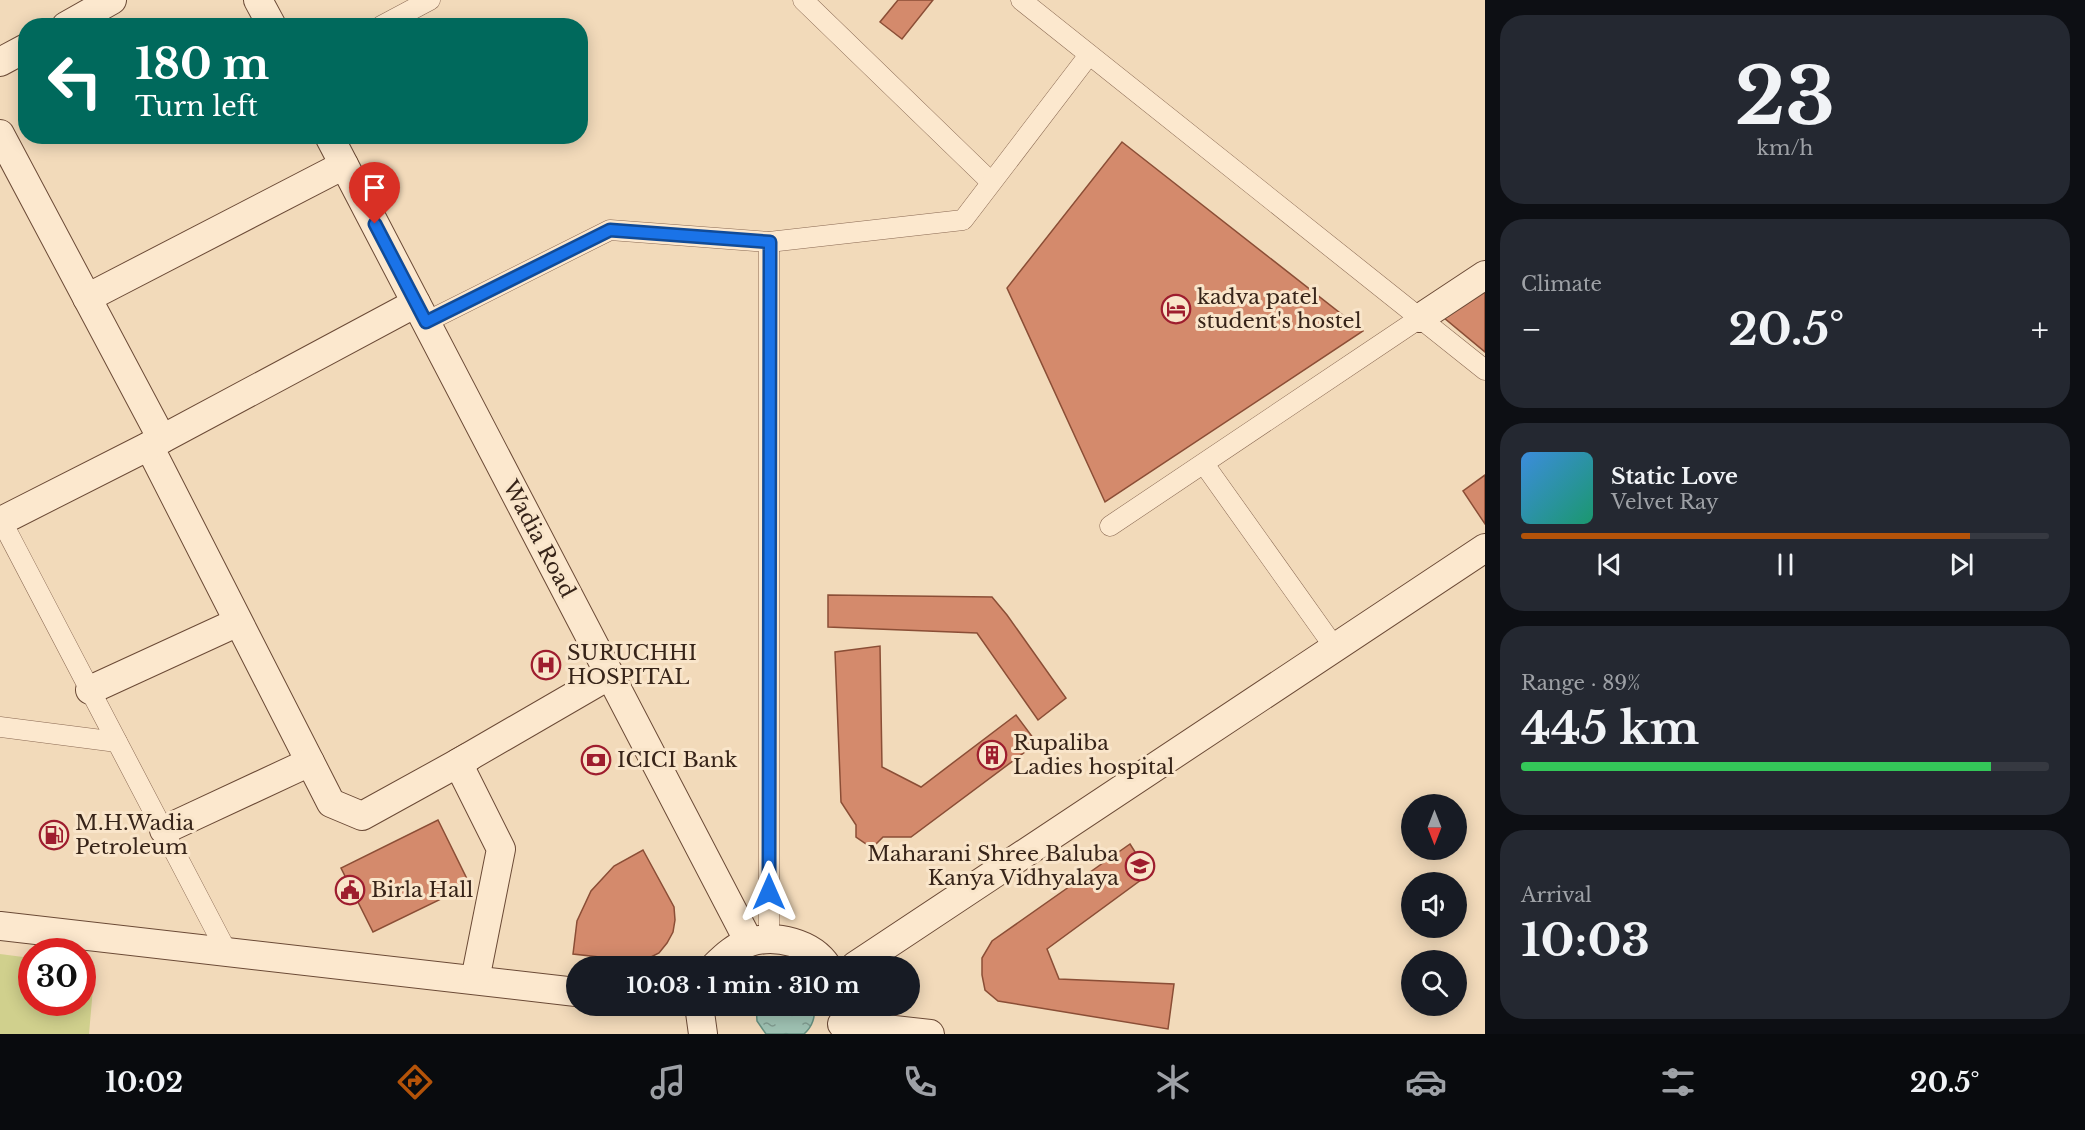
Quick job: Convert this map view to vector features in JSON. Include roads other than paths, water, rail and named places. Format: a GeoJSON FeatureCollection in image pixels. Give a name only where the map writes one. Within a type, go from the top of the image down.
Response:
{"type":"FeatureCollection","features":[{"type":"Feature","properties":{"kind":"street"},"geometry":{"type":"LineString","coordinates":[[80,18],[112,0]]}},
{"type":"Feature","properties":{"kind":"street"},"geometry":{"type":"LineString","coordinates":[[258,0],[268,18]]}},
{"type":"Feature","properties":{"kind":"street"},"geometry":{"type":"LineString","coordinates":[[396,18],[430,0]]}},
{"type":"Feature","properties":{"kind":"street"},"geometry":{"type":"LineString","coordinates":[[803,0],[991,182]]}},
{"type":"Feature","properties":{"kind":"street"},"geometry":{"type":"LineString","coordinates":[[1021,0],[1485,370]]}},
{"type":"Feature","properties":{"kind":"street"},"geometry":{"type":"LineString","coordinates":[[0,62],[18,52]]}},
{"type":"Feature","properties":{"kind":"street"},"geometry":{"type":"LineString","coordinates":[[227,952],[1,519],[421,313],[610,230],[770,242],[963,220],[1089,55]]}},
{"type":"Feature","properties":{"kind":"street"},"geometry":{"type":"LineString","coordinates":[[0,134],[87,298],[238,621],[331,803],[362,816],[610,675]]}},
{"type":"Feature","properties":{"kind":"street","name":"Wadia Road"},"geometry":{"type":"LineString","coordinates":[[333,144],[610,675],[759,940]]}},
{"type":"Feature","properties":{"kind":"street"},"geometry":{"type":"LineString","coordinates":[[87,298],[344,165]]}},
{"type":"Feature","properties":{"kind":"street"},"geometry":{"type":"LineString","coordinates":[[759,940],[770,242]]}},
{"type":"Feature","properties":{"kind":"street"},"geometry":{"type":"LineString","coordinates":[[1110,526],[1485,275]]}},
{"type":"Feature","properties":{"kind":"street"},"geometry":{"type":"LineString","coordinates":[[1204,465],[1335,648]]}},
{"type":"Feature","properties":{"kind":"street"},"geometry":{"type":"LineString","coordinates":[[870,956],[1485,548]]}},
{"type":"Feature","properties":{"kind":"street"},"geometry":{"type":"LineString","coordinates":[[90,690],[238,621]]}},
{"type":"Feature","properties":{"kind":"street"},"geometry":{"type":"LineString","coordinates":[[0,727],[117,742]]}},
{"type":"Feature","properties":{"kind":"street"},"geometry":{"type":"LineString","coordinates":[[469,757],[458,763],[501,849],[475,980]]}},
{"type":"Feature","properties":{"kind":"street"},"geometry":{"type":"LineString","coordinates":[[164,830],[310,762]]}},
{"type":"Feature","properties":{"kind":"street"},"geometry":{"type":"LineString","coordinates":[[0,926],[566,991]]}},
{"type":"Feature","properties":{"kind":"street"},"geometry":{"type":"LineString","coordinates":[[726,956],[759,940],[790,941],[808,949],[816,956]]}},
{"type":"Feature","properties":{"kind":"street"},"geometry":{"type":"LineString","coordinates":[[699,1016],[703,1034]]}},
{"type":"Feature","properties":{"kind":"street"},"geometry":{"type":"LineString","coordinates":[[842,1021],[930,1034]]}},
{"type":"Feature","properties":{"kind":"water"},"geometry":{"type":"Polygon","coordinates":[[[757,1016],[814,1016],[810,1028],[804,1034],[766,1034],[757,1021],[757,1016]]]}},
{"type":"Feature","properties":{"kind":"place","name":"kadva patel student's hostel"},"geometry":{"type":"Point","coordinates":[1176,309]}},
{"type":"Feature","properties":{"kind":"place","name":"SURUCHHI HOSPITAL"},"geometry":{"type":"Point","coordinates":[546,665]}},
{"type":"Feature","properties":{"kind":"place","name":"Rupaliba Ladies hospital"},"geometry":{"type":"Point","coordinates":[992,755]}},
{"type":"Feature","properties":{"kind":"place","name":"ICICI Bank"},"geometry":{"type":"Point","coordinates":[596,760]}},
{"type":"Feature","properties":{"kind":"place","name":"M.H.Wadia Petroleum"},"geometry":{"type":"Point","coordinates":[54,835]}},
{"type":"Feature","properties":{"kind":"place","name":"Maharani Shree Baluba Kanya Vidhyalaya"},"geometry":{"type":"Point","coordinates":[1140,866]}},
{"type":"Feature","properties":{"kind":"place","name":"Birla Hall"},"geometry":{"type":"Point","coordinates":[350,890]}}]}
